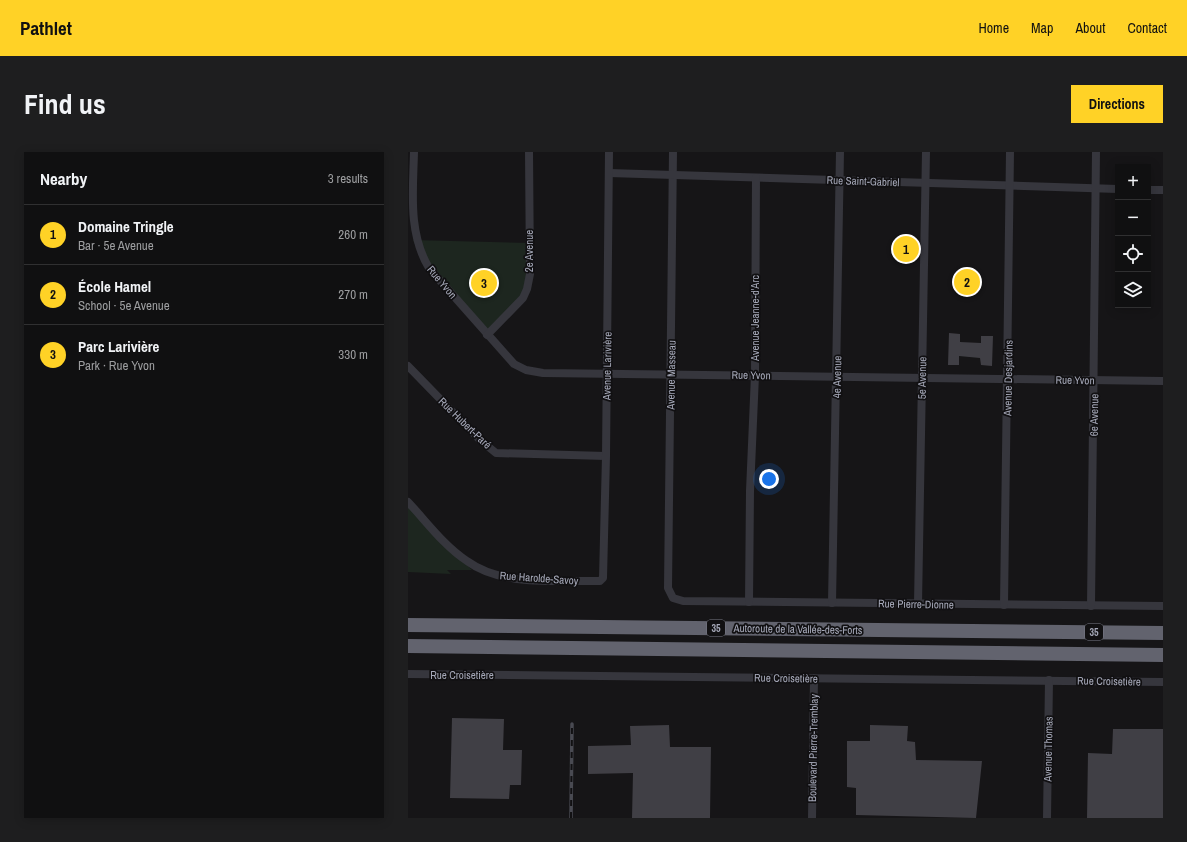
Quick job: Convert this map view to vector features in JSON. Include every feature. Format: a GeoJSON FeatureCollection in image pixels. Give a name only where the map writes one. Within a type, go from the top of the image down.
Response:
{"type":"FeatureCollection","features":[{"type":"Feature","properties":{"kind":"highway","name":"Autoroute de la Vallée-des-Forts"},"geometry":{"type":"LineString","coordinates":[[408,625],[1163,633]]}},
{"type":"Feature","properties":{"kind":"highway","name":"Autoroute de la Vallée-des-Forts"},"geometry":{"type":"LineString","coordinates":[[408,646],[1163,655]]}},
{"type":"Feature","properties":{"kind":"street","name":"Rue Yvon"},"geometry":{"type":"LineString","coordinates":[[414,152],[411,227],[417,246],[429,268],[487,335],[514,364],[526,370],[542,373],[607,372],[922,378],[1163,380]]}},
{"type":"Feature","properties":{"kind":"street","name":"2e Avenue"},"geometry":{"type":"LineString","coordinates":[[487,335],[523,298],[527,290],[530,274],[529,152]]}},
{"type":"Feature","properties":{"kind":"street","name":"Avenue Larivière"},"geometry":{"type":"LineString","coordinates":[[602,579],[605,569],[609,152]]}},
{"type":"Feature","properties":{"kind":"street","name":"Avenue Masseau"},"geometry":{"type":"LineString","coordinates":[[671,597],[668,588],[673,152]]}},
{"type":"Feature","properties":{"kind":"street","name":"4e Avenue"},"geometry":{"type":"LineString","coordinates":[[832,603],[840,152]]}},
{"type":"Feature","properties":{"kind":"street","name":"5e Avenue"},"geometry":{"type":"LineString","coordinates":[[918,604],[926,152]]}},
{"type":"Feature","properties":{"kind":"street","name":"Avenue Desjardins"},"geometry":{"type":"LineString","coordinates":[[1004,605],[1010,152]]}},
{"type":"Feature","properties":{"kind":"street","name":"6e Avenue"},"geometry":{"type":"LineString","coordinates":[[1091,606],[1096,152]]}},
{"type":"Feature","properties":{"kind":"street","name":"Rue Saint-Gabriel"},"geometry":{"type":"LineString","coordinates":[[609,173],[1115,189]]}},
{"type":"Feature","properties":{"kind":"street","name":"Avenue Jeanne-d'Arc"},"geometry":{"type":"LineString","coordinates":[[749,602],[750,491],[755,375],[756,178]]}},
{"type":"Feature","properties":{"kind":"street"},"geometry":{"type":"LineString","coordinates":[[1151,190],[1163,190]]}},
{"type":"Feature","properties":{"kind":"street","name":"Rue Hubert-Paré"},"geometry":{"type":"LineString","coordinates":[[408,366],[480,440],[496,453],[606,456]]}},
{"type":"Feature","properties":{"kind":"street","name":"Rue Harolde-Savoy"},"geometry":{"type":"LineString","coordinates":[[408,502],[461,557],[484,571],[504,576],[524,578],[593,581],[602,579]]}},
{"type":"Feature","properties":{"kind":"street","name":"Rue Pierre-Dionne"},"geometry":{"type":"LineString","coordinates":[[671,597],[679,601],[1163,606]]}},
{"type":"Feature","properties":{"kind":"street","name":"Rue Croisetière"},"geometry":{"type":"LineString","coordinates":[[408,674],[1163,682]]}},
{"type":"Feature","properties":{"kind":"street","name":"Boulevard Pierre-Tremblay"},"geometry":{"type":"LineString","coordinates":[[812,818],[814,678]]}},
{"type":"Feature","properties":{"kind":"street","name":"Avenue Thomas"},"geometry":{"type":"LineString","coordinates":[[1047,818],[1049,680]]}},
{"type":"Feature","properties":{"kind":"shaded area"},"geometry":{"type":"Polygon","coordinates":[[[413,240],[529,243],[526,292],[487,335],[425,266],[413,240]]]}},
{"type":"Feature","properties":{"kind":"shaded area"},"geometry":{"type":"Polygon","coordinates":[[[408,507],[472,570],[447,570],[451,574],[408,572],[408,507]]]}},
{"type":"Feature","properties":{"kind":"building"},"geometry":{"type":"Polygon","coordinates":[[[949,333],[960,334],[960,342],[981,343],[981,336],[993,336],[992,366],[981,365],[980,358],[959,356],[959,365],[948,365],[949,333]]]}},
{"type":"Feature","properties":{"kind":"building"},"geometry":{"type":"Polygon","coordinates":[[[452,718],[504,719],[503,750],[522,750],[521,785],[510,785],[509,799],[450,798],[452,718]]]}},
{"type":"Feature","properties":{"kind":"building"},"geometry":{"type":"Polygon","coordinates":[[[669,725],[670,747],[711,747],[710,818],[632,818],[633,773],[588,774],[588,746],[631,745],[630,726],[669,725]]]}},
{"type":"Feature","properties":{"kind":"building"},"geometry":{"type":"Polygon","coordinates":[[[870,725],[908,726],[907,741],[915,742],[916,760],[982,761],[976,818],[856,815],[856,788],[847,787],[847,741],[870,741],[870,725]]]}},
{"type":"Feature","properties":{"kind":"building"},"geometry":{"type":"Polygon","coordinates":[[[1113,729],[1163,729],[1163,818],[1087,818],[1088,753],[1112,754],[1113,729]]]}},
{"type":"Feature","properties":{"kind":"railway"},"geometry":{"type":"LineString","coordinates":[[571,818],[572,724]]}},
{"type":"Feature","properties":{"kind":"place","name":"Domaine Tringle"},"geometry":{"type":"Point","coordinates":[906,249]}},
{"type":"Feature","properties":{"kind":"place","name":"École Hamel"},"geometry":{"type":"Point","coordinates":[967,282]}},
{"type":"Feature","properties":{"kind":"place","name":"Parc Larivière"},"geometry":{"type":"Point","coordinates":[484,283]}}]}
